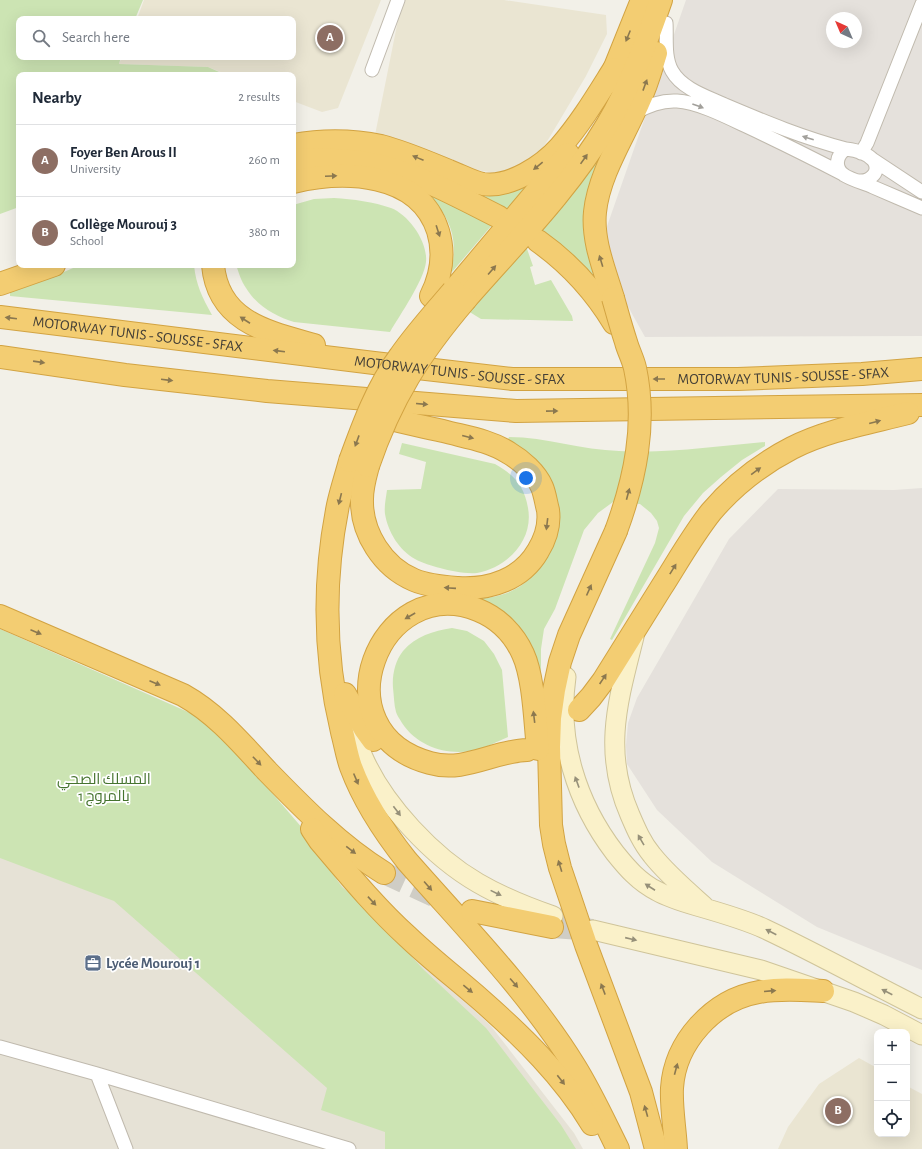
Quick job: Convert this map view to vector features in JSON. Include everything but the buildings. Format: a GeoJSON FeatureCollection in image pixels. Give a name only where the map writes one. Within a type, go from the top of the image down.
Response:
{"type":"FeatureCollection","features":[{"type":"Feature","properties":{"kind":"highway"},"geometry":{"type":"LineString","coordinates":[[618,1149],[575,1066],[548,1026],[520,990],[406,861],[391,842],[375,817],[351,766],[334,695],[327,619],[328,581],[333,537],[339,504],[359,464],[386,420],[396,397],[409,375],[442,327],[459,295],[573,148],[602,99],[642,0]]}},
{"type":"Feature","properties":{"kind":"highway"},"geometry":{"type":"LineString","coordinates":[[380,371],[400,356],[563,188],[593,147],[610,119],[633,75],[644,49],[661,0]]}},
{"type":"Feature","properties":{"kind":"highway"},"geometry":{"type":"LineString","coordinates":[[550,825],[550,718],[560,662],[569,635],[616,531],[626,502],[634,476],[640,421],[634,367],[626,343],[607,300],[596,234],[595,213],[598,197],[606,174],[646,85],[666,23],[671,0]]}},
{"type":"Feature","properties":{"kind":"highway"},"geometry":{"type":"LineString","coordinates":[[296,145],[346,141],[374,145],[413,156],[484,184],[501,183],[518,178],[535,169],[560,148],[614,69]]}},
{"type":"Feature","properties":{"kind":"highway"},"geometry":{"type":"LineString","coordinates":[[296,160],[347,160],[372,164],[393,170],[429,184],[499,217]]}},
{"type":"Feature","properties":{"kind":"highway"},"geometry":{"type":"LineString","coordinates":[[267,391],[471,438],[491,444],[508,452],[521,461],[542,487],[548,515],[548,527],[541,546],[535,556],[520,572],[510,579],[488,586],[466,589],[434,586],[414,580],[395,569],[386,561],[372,541],[367,530],[363,514],[362,500],[364,480],[359,464],[371,407],[380,371],[393,356],[437,284],[440,270],[441,246],[438,232],[432,218],[419,200],[400,187],[389,183],[359,177],[327,176],[296,181]]}},
{"type":"Feature","properties":{"kind":"highway"},"geometry":{"type":"LineString","coordinates":[[538,241],[607,300]]}},
{"type":"Feature","properties":{"kind":"highway"},"geometry":{"type":"LineString","coordinates":[[0,284],[45,268]]}},
{"type":"Feature","properties":{"kind":"highway"},"geometry":{"type":"LineString","coordinates":[[213,268],[221,296],[233,311],[248,322],[272,333],[380,371]]}},
{"type":"Feature","properties":{"kind":"highway","name":"MOTORWAY TUNIS - SOUSSE - SFAX"},"geometry":{"type":"LineString","coordinates":[[0,317],[380,371],[512,378],[738,379],[862,374],[922,369]]}},
{"type":"Feature","properties":{"kind":"highway","name":"MOTORWAY TUNIS - SOUSSE - SFAX"},"geometry":{"type":"LineString","coordinates":[[0,357],[125,375],[267,391],[516,411],[922,405]]}},
{"type":"Feature","properties":{"kind":"highway"},"geometry":{"type":"LineString","coordinates":[[579,710],[599,686],[701,526],[722,500],[748,477],[778,456],[808,441],[922,409]]}},
{"type":"Feature","properties":{"kind":"highway"},"geometry":{"type":"LineString","coordinates":[[345,694],[365,728],[379,747],[398,762],[420,771],[436,775],[452,776],[480,773],[518,757],[527,750],[515,750],[472,763],[451,766],[422,761],[404,752],[382,731],[372,712],[368,691],[374,657],[386,637],[403,620],[424,609],[447,604],[472,608],[484,612],[494,619],[518,644],[527,665],[543,793],[560,868],[586,944],[641,1092],[656,1149]]}},
{"type":"Feature","properties":{"kind":"highway"},"geometry":{"type":"LineString","coordinates":[[0,616],[183,695],[197,703],[221,723],[298,804],[346,846],[384,873]]}},
{"type":"Feature","properties":{"kind":"highway"},"geometry":{"type":"LineString","coordinates":[[298,804],[320,841],[385,916],[433,960],[500,1017],[554,1072],[575,1099],[606,1149]]}},
{"type":"Feature","properties":{"kind":"highway"},"geometry":{"type":"LineString","coordinates":[[472,911],[552,922]]}},
{"type":"Feature","properties":{"kind":"highway"},"geometry":{"type":"LineString","coordinates":[[676,1149],[672,1102],[674,1075],[683,1050],[703,1021],[734,1000],[758,992],[780,990],[823,991]]}},
{"type":"Feature","properties":{"kind":"main road"},"geometry":{"type":"LineString","coordinates":[[580,610],[578,631],[567,672],[564,697],[563,719],[569,758],[576,782],[592,820],[601,835],[626,867],[647,886],[665,896],[706,908],[764,929],[922,1009]]}},
{"type":"Feature","properties":{"kind":"main road"},"geometry":{"type":"LineString","coordinates":[[635,630],[619,698],[614,732],[616,763],[621,792],[635,827],[645,846],[661,865],[706,908]]}},
{"type":"Feature","properties":{"kind":"main road"},"geometry":{"type":"LineString","coordinates":[[329,647],[345,694],[356,739],[379,787],[400,814],[423,840],[457,870],[476,882],[552,922]]}},
{"type":"Feature","properties":{"kind":"main road"},"geometry":{"type":"LineString","coordinates":[[593,930],[761,970],[823,991],[884,1015],[922,1035]]}},
{"type":"Feature","properties":{"kind":"street"},"geometry":{"type":"LineString","coordinates":[[372,70],[398,0]]}},
{"type":"Feature","properties":{"kind":"street"},"geometry":{"type":"LineString","coordinates":[[859,181],[868,180],[875,173],[875,163],[867,156],[867,144],[922,4]]}},
{"type":"Feature","properties":{"kind":"street"},"geometry":{"type":"LineString","coordinates":[[666,23],[669,65],[675,76],[684,84],[697,92],[767,123],[799,135],[867,156],[922,192]]}},
{"type":"Feature","properties":{"kind":"street"},"geometry":{"type":"LineString","coordinates":[[634,113],[650,105],[664,102],[678,101],[691,103],[725,116],[790,146],[843,174],[922,208]]}},
{"type":"Feature","properties":{"kind":"street"},"geometry":{"type":"LineString","coordinates":[[843,174],[839,170],[837,160],[846,149]]}},
{"type":"Feature","properties":{"kind":"street"},"geometry":{"type":"LineString","coordinates":[[862,374],[922,362]]}},
{"type":"Feature","properties":{"kind":"street"},"geometry":{"type":"LineString","coordinates":[[0,1047],[97,1074],[349,1149]]}},
{"type":"Feature","properties":{"kind":"street"},"geometry":{"type":"LineString","coordinates":[[97,1074],[126,1149]]}},
{"type":"Feature","properties":{"kind":"shaded area"},"geometry":{"type":"Polygon","coordinates":[[[144,0],[381,0],[338,108],[322,112],[296,102],[296,72],[220,72],[208,67],[119,64],[121,60],[296,60],[296,16],[138,16],[144,0]]]}},
{"type":"Feature","properties":{"kind":"shaded area"},"geometry":{"type":"Polygon","coordinates":[[[402,0],[504,0],[606,15],[607,34],[586,76],[537,157],[512,171],[495,173],[477,170],[375,135],[402,0]]]}},
{"type":"Feature","properties":{"kind":"shaded area"},"geometry":{"type":"Polygon","coordinates":[[[686,0],[922,0],[922,336],[645,337],[626,303],[605,232],[686,0]]]}},
{"type":"Feature","properties":{"kind":"shaded area"},"geometry":{"type":"Polygon","coordinates":[[[922,488],[922,970],[817,927],[712,862],[657,810],[627,764],[626,745],[628,723],[637,698],[729,539],[778,489],[894,490],[922,488]]]}},
{"type":"Feature","properties":{"kind":"shaded area","name":"المسلك الصحي بالمروج 1"},"geometry":{"type":"Polygon","coordinates":[[[0,629],[206,720],[260,779],[314,859],[491,1026],[574,1133],[583,1149],[0,1149],[0,629]]]}},
{"type":"Feature","properties":{"kind":"shaded area"},"geometry":{"type":"Polygon","coordinates":[[[859,1058],[874,1066],[874,1137],[910,1137],[910,1088],[922,1094],[922,1149],[778,1149],[788,1127],[819,1084],[859,1058]]]}},
{"type":"Feature","properties":{"kind":"green space"},"geometry":{"type":"Polygon","coordinates":[[[0,0],[143,0],[136,16],[16,16],[16,60],[120,60],[119,64],[208,67],[219,72],[16,72],[16,208],[0,214],[0,0]]]}},
{"type":"Feature","properties":{"kind":"green space"},"geometry":{"type":"Polygon","coordinates":[[[599,156],[604,158],[597,281],[539,230],[599,156]]]}},
{"type":"Feature","properties":{"kind":"green space"},"geometry":{"type":"Polygon","coordinates":[[[453,184],[528,184],[530,185],[506,210],[453,184]]]}},
{"type":"Feature","properties":{"kind":"green space"},"geometry":{"type":"Polygon","coordinates":[[[429,192],[492,225],[452,272],[454,248],[451,229],[442,211],[427,193],[429,192]]]}},
{"type":"Feature","properties":{"kind":"green space"},"geometry":{"type":"Polygon","coordinates":[[[314,199],[349,199],[391,208],[411,223],[421,238],[426,254],[424,269],[411,297],[390,332],[287,320],[267,310],[255,300],[241,280],[237,268],[296,268],[296,204],[314,199]]]}},
{"type":"Feature","properties":{"kind":"green space"},"geometry":{"type":"Polygon","coordinates":[[[526,246],[533,266],[530,267],[535,285],[551,280],[572,316],[573,321],[481,319],[468,311],[526,246]]]}},
{"type":"Feature","properties":{"kind":"green space"},"geometry":{"type":"Polygon","coordinates":[[[73,268],[194,268],[200,291],[212,315],[10,296],[10,292],[43,281],[73,268]]]}},
{"type":"Feature","properties":{"kind":"green space"},"geometry":{"type":"Polygon","coordinates":[[[509,437],[537,439],[605,450],[637,452],[674,451],[765,442],[765,446],[742,460],[721,477],[703,493],[684,516],[612,640],[610,639],[655,543],[659,528],[657,521],[651,513],[640,504],[613,502],[598,513],[584,530],[555,609],[544,629],[541,649],[541,676],[536,677],[474,599],[503,594],[521,586],[534,575],[549,555],[556,535],[557,527],[507,442],[509,437]]]}},
{"type":"Feature","properties":{"kind":"green space"},"geometry":{"type":"Polygon","coordinates":[[[402,443],[495,464],[513,477],[524,493],[528,508],[529,520],[527,531],[522,541],[516,551],[508,559],[488,570],[477,573],[463,573],[421,562],[409,555],[399,546],[386,521],[385,505],[387,490],[421,489],[426,462],[399,454],[402,443]]]}},
{"type":"Feature","properties":{"kind":"green space"},"geometry":{"type":"Polygon","coordinates":[[[452,628],[467,631],[484,641],[494,654],[502,670],[508,737],[485,747],[471,751],[451,752],[442,750],[432,747],[415,738],[397,715],[395,706],[393,683],[394,673],[398,659],[403,651],[413,642],[425,635],[452,628]]]}},
{"type":"Feature","properties":{"kind":"green space","name":"المسلك الصحي بالمروج 1"},"geometry":{"type":"Polygon","coordinates":[[[0,629],[206,720],[310,837],[342,887],[362,903],[424,970],[486,1028],[561,1125],[576,1149],[385,1149],[385,1132],[321,1110],[327,1088],[114,901],[0,858],[0,629]]]}},
{"type":"Feature","properties":{"kind":"tunnel"},"geometry":{"type":"LineString","coordinates":[[384,873],[445,901]]}},
{"type":"Feature","properties":{"kind":"tunnel"},"geometry":{"type":"LineString","coordinates":[[553,916],[591,929]]}},
{"type":"Feature","properties":{"kind":"tunnel"},"geometry":{"type":"LineString","coordinates":[[552,927],[593,930]]}},
{"type":"Feature","properties":{"kind":"place","name":"Foyer Ben Arous II"},"geometry":{"type":"Point","coordinates":[330,38]}},
{"type":"Feature","properties":{"kind":"place","name":"Lycée Mourouj 1"},"geometry":{"type":"Point","coordinates":[93,963]}},
{"type":"Feature","properties":{"kind":"place","name":"Collège Mourouj 3"},"geometry":{"type":"Point","coordinates":[838,1111]}}]}
